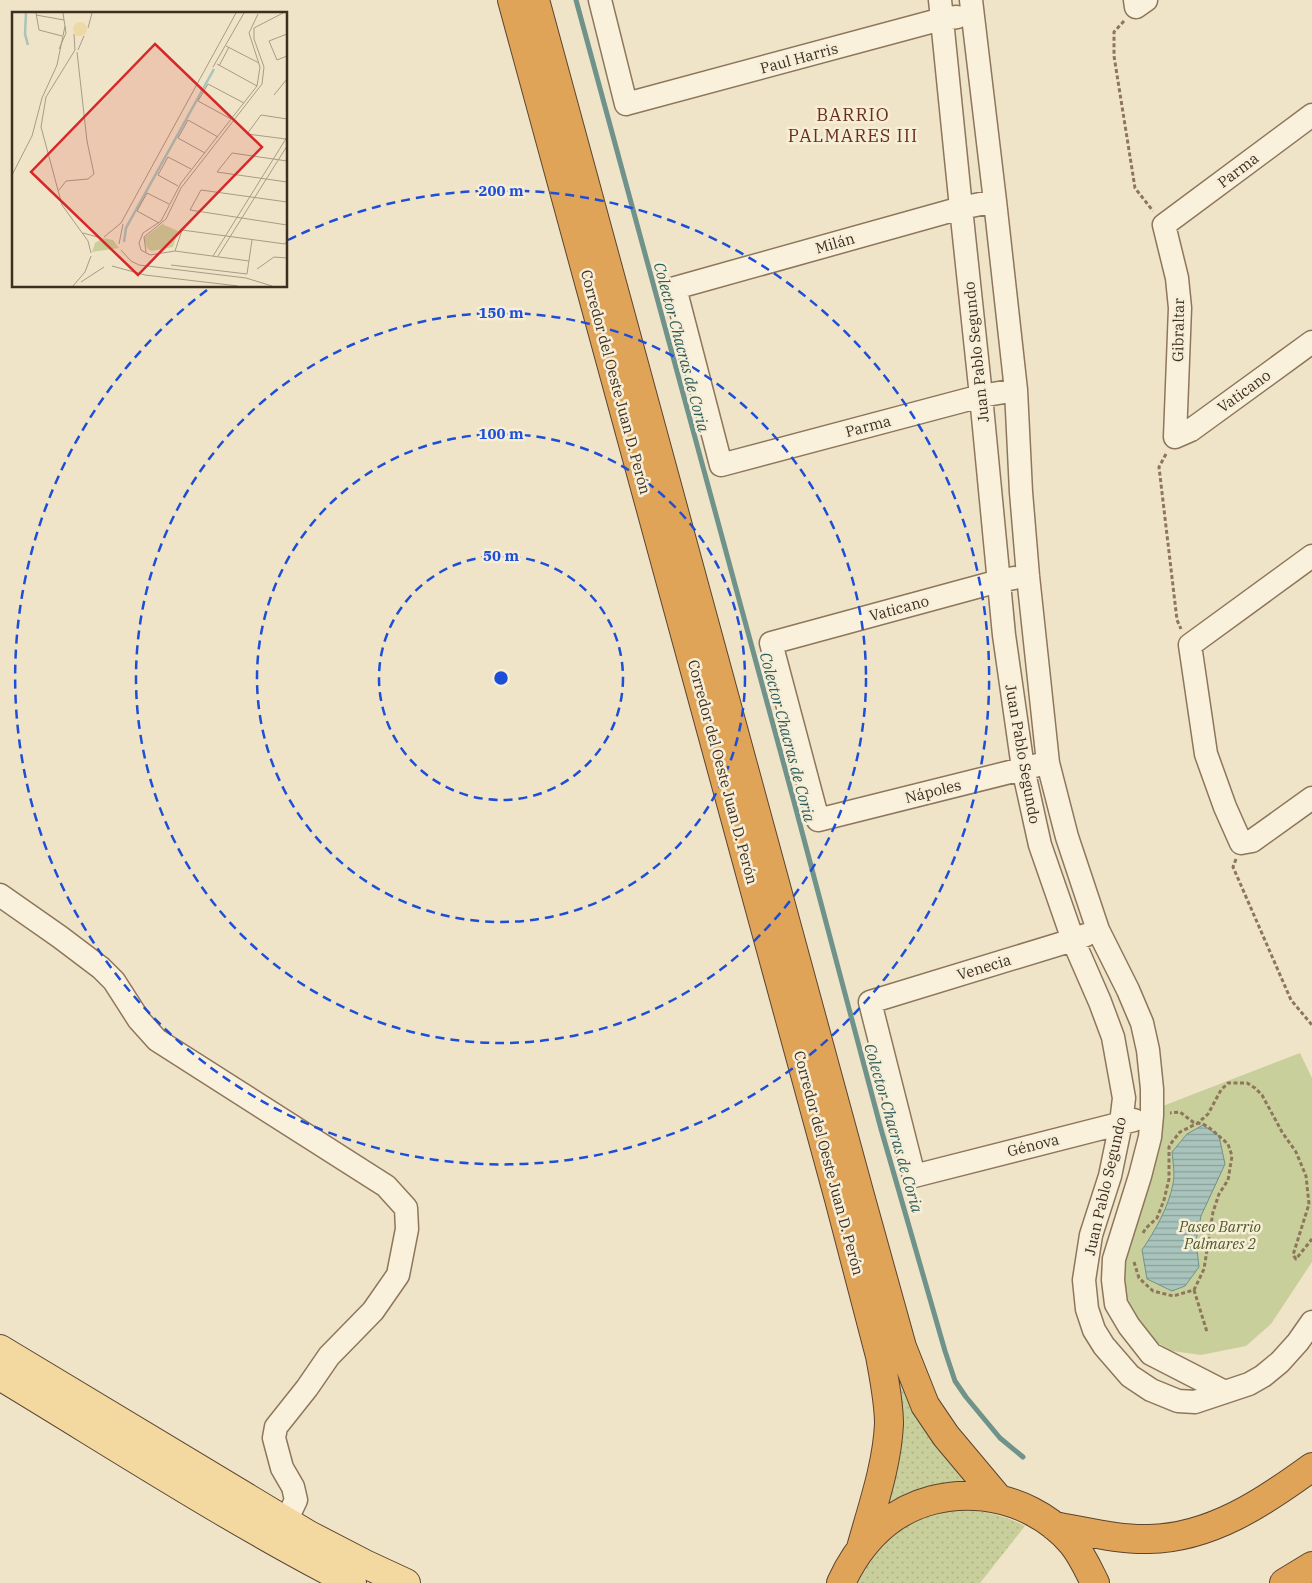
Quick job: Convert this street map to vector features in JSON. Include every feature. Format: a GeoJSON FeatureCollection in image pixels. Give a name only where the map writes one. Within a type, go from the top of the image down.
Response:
{"type":"FeatureCollection","features":[{"type":"Feature","properties":{"kind":"highway","name":"Corredor del Oeste Juan D. Perón"},"geometry":{"type":"LineString","coordinates":[[512,0],[839,1199],[880,1356],[889,1424],[887,1444],[878,1488],[846,1570]]}},
{"type":"Feature","properties":{"kind":"highway","name":"Corredor del Oeste Juan D. Perón"},"geometry":{"type":"LineString","coordinates":[[534,0],[902,1347],[925,1405],[946,1436],[998,1498]]}},
{"type":"Feature","properties":{"kind":"highway"},"geometry":{"type":"LineString","coordinates":[[1054,1526],[1124,1538],[1150,1539],[1180,1536],[1227,1520],[1255,1506],[1312,1467]]}},
{"type":"Feature","properties":{"kind":"highway"},"geometry":{"type":"LineString","coordinates":[[846,1570],[874,1534],[888,1521],[904,1511],[922,1503],[941,1498],[979,1495],[998,1498],[1028,1509],[1054,1526],[1072,1543],[1086,1564],[1095,1583]]}},
{"type":"Feature","properties":{"kind":"highway"},"geometry":{"type":"LineString","coordinates":[[1284,1583],[1312,1566]]}},
{"type":"Feature","properties":{"kind":"main road"},"geometry":{"type":"LineString","coordinates":[[0,1349],[286,1521],[344,1553],[406,1583]]}},
{"type":"Feature","properties":{"kind":"main road"},"geometry":{"type":"LineString","coordinates":[[0,1376],[307,1560],[352,1583]]}},
{"type":"Feature","properties":{"kind":"street","name":"Paul Harris"},"geometry":{"type":"LineString","coordinates":[[600,0],[626,104],[941,10],[972,7]]}},
{"type":"Feature","properties":{"kind":"street","name":"Juan Pablo Segundo"},"geometry":{"type":"LineString","coordinates":[[972,7],[1016,390],[1021,492],[1028,576],[1048,762],[1067,837],[1098,930],[1142,1023],[1148,1050],[1152,1089],[1150,1137],[1114,1259],[1113,1280],[1116,1304],[1129,1326],[1151,1354],[1224,1392]]}},
{"type":"Feature","properties":{"kind":"street","name":"Juan Pablo Segundo"},"geometry":{"type":"LineString","coordinates":[[941,10],[1004,635],[1023,768],[1040,845],[1073,940],[1113,1036],[1124,1098],[1110,1176],[1091,1235],[1084,1280],[1087,1309],[1094,1330],[1104,1346],[1126,1371],[1151,1390],[1178,1401],[1195,1402],[1249,1384],[1263,1376],[1280,1362],[1298,1342],[1312,1322]]}},
{"type":"Feature","properties":{"kind":"street","name":"Parma"},"geometry":{"type":"LineString","coordinates":[[1164,225],[1312,115]]}},
{"type":"Feature","properties":{"kind":"street","name":"Milán"},"geometry":{"type":"LineString","coordinates":[[721,465],[675,288],[961,208],[995,201]]}},
{"type":"Feature","properties":{"kind":"street","name":"Gibraltar"},"geometry":{"type":"LineString","coordinates":[[1164,225],[1177,278],[1180,308],[1175,437]]}},
{"type":"Feature","properties":{"kind":"street","name":"Vaticano"},"geometry":{"type":"LineString","coordinates":[[1175,437],[1191,430],[1312,342]]}},
{"type":"Feature","properties":{"kind":"street","name":"Parma"},"geometry":{"type":"LineString","coordinates":[[721,465],[981,396],[1016,390]]}},
{"type":"Feature","properties":{"kind":"street"},"geometry":{"type":"LineString","coordinates":[[1312,556],[1190,645],[1198,710],[1206,754],[1225,807],[1241,842],[1252,841],[1312,798]]}},
{"type":"Feature","properties":{"kind":"street","name":"Vaticano"},"geometry":{"type":"LineString","coordinates":[[818,820],[771,642],[999,580],[1028,576]]}},
{"type":"Feature","properties":{"kind":"street","name":"Nápoles"},"geometry":{"type":"LineString","coordinates":[[818,820],[1048,762]]}},
{"type":"Feature","properties":{"kind":"street"},"geometry":{"type":"LineString","coordinates":[[0,895],[101,968],[114,981],[139,1020],[157,1040],[386,1186],[406,1208],[407,1230],[398,1275],[373,1310],[329,1356],[307,1388],[276,1427],[274,1438],[282,1468],[293,1487],[296,1500],[286,1521]]}},
{"type":"Feature","properties":{"kind":"street","name":"Venecia"},"geometry":{"type":"LineString","coordinates":[[914,1176],[870,1002],[1073,940],[1098,930]]}},
{"type":"Feature","properties":{"kind":"street","name":"Génova"},"geometry":{"type":"LineString","coordinates":[[914,1176],[1152,1116]]}},
{"type":"Feature","properties":{"kind":"path"},"geometry":{"type":"LineString","coordinates":[[1139,2],[1114,32],[1114,56],[1135,188],[1164,225]]}},
{"type":"Feature","properties":{"kind":"path"},"geometry":{"type":"LineString","coordinates":[[1175,437],[1159,467],[1177,620],[1190,645]]}},
{"type":"Feature","properties":{"kind":"path"},"geometry":{"type":"LineString","coordinates":[[1241,842],[1233,867],[1291,1000],[1312,1025]]}},
{"type":"Feature","properties":{"kind":"path"},"geometry":{"type":"LineString","coordinates":[[1142,1235],[1146,1228],[1158,1218],[1164,1200],[1169,1179],[1169,1147],[1180,1132],[1198,1123],[1208,1114],[1221,1090],[1228,1083],[1247,1083],[1262,1096],[1282,1132],[1296,1152],[1306,1176],[1309,1204],[1293,1255],[1296,1259],[1312,1238]]}},
{"type":"Feature","properties":{"kind":"path"},"geometry":{"type":"LineString","coordinates":[[1152,1116],[1180,1112],[1192,1122],[1211,1129],[1228,1144],[1232,1156],[1228,1180],[1219,1194],[1213,1212],[1204,1269],[1194,1290],[1207,1332]]}},
{"type":"Feature","properties":{"kind":"path"},"geometry":{"type":"LineString","coordinates":[[1133,1257],[1139,1278],[1153,1291],[1173,1296],[1194,1290]]}},
{"type":"Feature","properties":{"kind":"green space","name":"Paseo Barrio Palmares 2"},"geometry":{"type":"Polygon","coordinates":[[[1300,1053],[1312,1078],[1312,1262],[1271,1324],[1246,1346],[1201,1355],[1172,1351],[1144,1335],[1123,1306],[1123,1231],[1155,1109],[1300,1053]]]}},
{"type":"Feature","properties":{"kind":"green space"},"geometry":{"type":"Polygon","coordinates":[[[886,1348],[976,1483],[930,1487],[908,1493],[880,1507],[886,1348]]]}},
{"type":"Feature","properties":{"kind":"green space"},"geometry":{"type":"Polygon","coordinates":[[[956,1510],[991,1514],[1008,1518],[1025,1526],[980,1583],[853,1583],[881,1543],[915,1520],[935,1513],[956,1510]]]}},
{"type":"Feature","properties":{"kind":"water"},"geometry":{"type":"Polygon","coordinates":[[[1203,1125],[1219,1136],[1225,1164],[1201,1216],[1196,1241],[1199,1267],[1185,1286],[1172,1291],[1147,1279],[1142,1250],[1161,1218],[1171,1193],[1174,1177],[1172,1152],[1187,1134],[1203,1125]]]}},
{"type":"Feature","properties":{"kind":"waterway","name":"Colector Chacras de Coria"},"geometry":{"type":"LineString","coordinates":[[576,0],[881,1129],[945,1351],[955,1381],[966,1397],[1000,1438],[1023,1457]]}},
{"type":"Feature","properties":{"kind":"district","name":"BARRIO PALMARES III"},"geometry":{"type":"Point","coordinates":[853,124]}}]}
